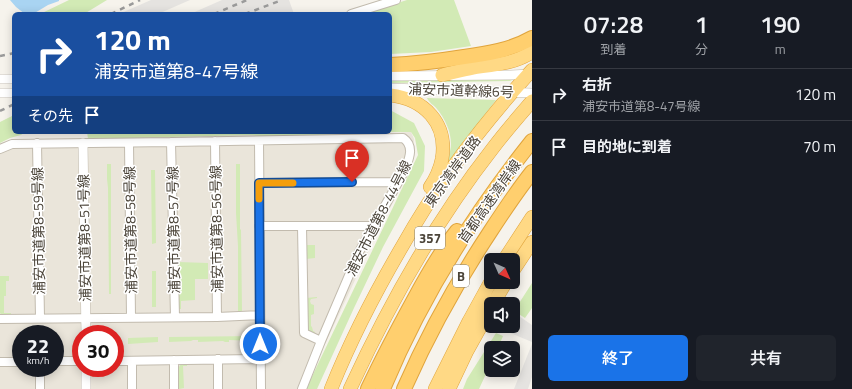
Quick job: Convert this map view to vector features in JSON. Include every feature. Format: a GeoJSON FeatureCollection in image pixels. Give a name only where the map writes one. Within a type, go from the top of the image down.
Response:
{"type":"FeatureCollection","features":[{"type":"Feature","properties":{"kind":"highway"},"geometry":{"type":"LineString","coordinates":[[392,65],[485,54],[514,47],[532,38]]}},
{"type":"Feature","properties":{"kind":"highway"},"geometry":{"type":"LineString","coordinates":[[442,76],[464,70],[502,64],[521,58],[532,52]]}},
{"type":"Feature","properties":{"kind":"highway","name":"東京湾岸道路"},"geometry":{"type":"LineString","coordinates":[[331,389],[365,315],[409,234],[450,171],[512,93],[531,72]]}},
{"type":"Feature","properties":{"kind":"highway"},"geometry":{"type":"LineString","coordinates":[[392,95],[411,100],[423,107],[435,119],[443,141],[442,158],[439,170],[416,213],[409,234]]}},
{"type":"Feature","properties":{"kind":"highway","name":"東京湾岸道路"},"geometry":{"type":"LineString","coordinates":[[350,389],[387,314],[436,229],[463,188],[493,148],[532,101]]}},
{"type":"Feature","properties":{"kind":"highway","name":"首都高速湾岸線"},"geometry":{"type":"LineString","coordinates":[[383,389],[401,348],[426,300],[459,243],[486,203],[532,141]]}},
{"type":"Feature","properties":{"kind":"highway","name":"首都高速湾岸線"},"geometry":{"type":"LineString","coordinates":[[407,386],[440,315],[463,273],[501,214],[532,172]]}},
{"type":"Feature","properties":{"kind":"highway"},"geometry":{"type":"LineString","coordinates":[[368,389],[401,322],[451,239],[467,219],[486,203]]}},
{"type":"Feature","properties":{"kind":"highway"},"geometry":{"type":"LineString","coordinates":[[509,253],[532,217]]}},
{"type":"Feature","properties":{"kind":"highway"},"geometry":{"type":"LineString","coordinates":[[520,261],[532,242]]}},
{"type":"Feature","properties":{"kind":"highway"},"geometry":{"type":"LineString","coordinates":[[435,389],[487,289]]}},
{"type":"Feature","properties":{"kind":"highway"},"geometry":{"type":"LineString","coordinates":[[449,389],[467,351],[484,321]]}},
{"type":"Feature","properties":{"kind":"street"},"geometry":{"type":"LineString","coordinates":[[357,12],[396,0]]}},
{"type":"Feature","properties":{"kind":"street","name":"浦安市道幹線6号"},"geometry":{"type":"LineString","coordinates":[[392,76],[511,75],[531,72]]}},
{"type":"Feature","properties":{"kind":"street"},"geometry":{"type":"LineString","coordinates":[[0,79],[12,79]]}},
{"type":"Feature","properties":{"kind":"street","name":"浦安市道幹線6号"},"geometry":{"type":"LineString","coordinates":[[392,88],[532,93]]}},
{"type":"Feature","properties":{"kind":"street"},"geometry":{"type":"LineString","coordinates":[[0,93],[12,93]]}},
{"type":"Feature","properties":{"kind":"street","name":"浦安市道第8-44号線"},"geometry":{"type":"LineString","coordinates":[[259,141],[403,138],[408,141],[410,148],[410,157],[406,170],[359,252],[302,389]]}},
{"type":"Feature","properties":{"kind":"street","name":"浦安市道第8-56号線"},"geometry":{"type":"LineString","coordinates":[[215,141],[217,317]]}},
{"type":"Feature","properties":{"kind":"street"},"geometry":{"type":"LineString","coordinates":[[0,150],[12,144],[37,143],[259,141],[261,389]]}},
{"type":"Feature","properties":{"kind":"street","name":"浦安市道第8-58号線"},"geometry":{"type":"LineString","coordinates":[[129,142],[131,317]]}},
{"type":"Feature","properties":{"kind":"street","name":"浦安市道第8-57号線"},"geometry":{"type":"LineString","coordinates":[[171,142],[174,317]]}},
{"type":"Feature","properties":{"kind":"street","name":"浦安市道第8-59号線"},"geometry":{"type":"LineString","coordinates":[[37,143],[40,318]]}},
{"type":"Feature","properties":{"kind":"street","name":"浦安市道第8-51号線"},"geometry":{"type":"LineString","coordinates":[[83,143],[85,325]]}},
{"type":"Feature","properties":{"kind":"street"},"geometry":{"type":"LineString","coordinates":[[259,183],[398,182]]}},
{"type":"Feature","properties":{"kind":"street"},"geometry":{"type":"LineString","coordinates":[[259,226],[373,226]]}},
{"type":"Feature","properties":{"kind":"street"},"geometry":{"type":"LineString","coordinates":[[302,227],[304,333],[321,341]]}},
{"type":"Feature","properties":{"kind":"street"},"geometry":{"type":"LineString","coordinates":[[0,319],[217,317],[260,315]]}},
{"type":"Feature","properties":{"kind":"street"},"geometry":{"type":"LineString","coordinates":[[218,359],[218,389]]}},
{"type":"Feature","properties":{"kind":"street"},"geometry":{"type":"LineString","coordinates":[[124,361],[260,359]]}},
{"type":"Feature","properties":{"kind":"street"},"geometry":{"type":"LineString","coordinates":[[174,360],[174,389]]}},
{"type":"Feature","properties":{"kind":"street"},"geometry":{"type":"LineString","coordinates":[[132,361],[132,389]]}},
{"type":"Feature","properties":{"kind":"street"},"geometry":{"type":"LineString","coordinates":[[0,362],[12,362]]}},
{"type":"Feature","properties":{"kind":"street"},"geometry":{"type":"LineString","coordinates":[[40,377],[40,389]]}},
{"type":"Feature","properties":{"kind":"street"},"geometry":{"type":"LineString","coordinates":[[86,377],[86,389]]}},
{"type":"Feature","properties":{"kind":"shaded area"},"geometry":{"type":"Polygon","coordinates":[[[151,0],[190,0],[163,12],[124,12],[151,0]]]}},
{"type":"Feature","properties":{"kind":"shaded area"},"geometry":{"type":"Polygon","coordinates":[[[222,0],[289,0],[293,12],[195,12],[222,0]]]}},
{"type":"Feature","properties":{"kind":"shaded area"},"geometry":{"type":"Polygon","coordinates":[[[411,132],[414,139],[410,170],[378,231],[304,389],[0,389],[0,145],[12,139],[88,139],[250,135],[270,137],[392,134],[392,133],[411,132]]]}},
{"type":"Feature","properties":{"kind":"shaded area"},"geometry":{"type":"Polygon","coordinates":[[[520,317],[532,325],[532,342],[511,333],[520,333],[520,317]]]}},
{"type":"Feature","properties":{"kind":"shaded area"},"geometry":{"type":"Polygon","coordinates":[[[532,344],[532,377],[528,389],[514,389],[532,344]]]}},
{"type":"Feature","properties":{"kind":"green space"},"geometry":{"type":"Polygon","coordinates":[[[69,0],[107,0],[87,12],[44,12],[69,0]]]}},
{"type":"Feature","properties":{"kind":"green space"},"geometry":{"type":"Polygon","coordinates":[[[407,0],[454,0],[471,46],[431,52],[392,54],[392,12],[369,12],[407,0]]]}},
{"type":"Feature","properties":{"kind":"green space"},"geometry":{"type":"Polygon","coordinates":[[[512,79],[510,81],[392,83],[392,81],[512,79]]]}},
{"type":"Feature","properties":{"kind":"green space"},"geometry":{"type":"Polygon","coordinates":[[[427,98],[496,100],[446,166],[451,147],[449,130],[440,113],[427,98]]]}},
{"type":"Feature","properties":{"kind":"green space"},"geometry":{"type":"Polygon","coordinates":[[[392,111],[414,123],[425,146],[424,171],[383,247],[317,389],[306,389],[418,155],[415,138],[411,132],[392,132],[392,111]]]}},
{"type":"Feature","properties":{"kind":"green space"},"geometry":{"type":"Polygon","coordinates":[[[12,116],[12,134],[22,134],[0,143],[0,122],[12,116]]]}},
{"type":"Feature","properties":{"kind":"green space"},"geometry":{"type":"Polygon","coordinates":[[[87,134],[342,134],[270,137],[250,135],[88,139],[87,134]]]}},
{"type":"Feature","properties":{"kind":"green space"},"geometry":{"type":"Polygon","coordinates":[[[107,164],[111,164],[111,294],[109,294],[107,164]]]}},
{"type":"Feature","properties":{"kind":"green space"},"geometry":{"type":"Polygon","coordinates":[[[236,164],[240,164],[242,311],[238,311],[236,164]]]}},
{"type":"Feature","properties":{"kind":"green space"},"geometry":{"type":"Polygon","coordinates":[[[151,170],[155,170],[156,243],[152,244],[151,170]]]}},
{"type":"Feature","properties":{"kind":"green space"},"geometry":{"type":"Polygon","coordinates":[[[306,245],[315,245],[315,258],[306,259],[306,245]]]}},
{"type":"Feature","properties":{"kind":"green space"},"geometry":{"type":"Polygon","coordinates":[[[178,262],[208,263],[208,279],[195,279],[195,300],[181,301],[181,309],[178,309],[178,262]]]}},
{"type":"Feature","properties":{"kind":"green space"},"geometry":{"type":"Polygon","coordinates":[[[152,271],[156,271],[156,307],[152,307],[152,271]]]}},
{"type":"Feature","properties":{"kind":"green space"},"geometry":{"type":"Polygon","coordinates":[[[0,276],[9,276],[9,281],[6,281],[4,313],[11,313],[11,315],[3,316],[0,313],[0,276]]]}},
{"type":"Feature","properties":{"kind":"green space"},"geometry":{"type":"Polygon","coordinates":[[[532,283],[532,308],[525,318],[520,315],[520,302],[532,283]]]}},
{"type":"Feature","properties":{"kind":"green space"},"geometry":{"type":"Polygon","coordinates":[[[317,297],[311,299],[310,301],[311,304],[314,305],[314,314],[311,315],[311,326],[315,332],[314,335],[307,329],[306,298],[317,297]]]}},
{"type":"Feature","properties":{"kind":"green space"},"geometry":{"type":"Polygon","coordinates":[[[496,333],[503,336],[501,341],[491,341],[496,333]]]}},
{"type":"Feature","properties":{"kind":"green space"},"geometry":{"type":"Polygon","coordinates":[[[256,336],[256,341],[229,340],[229,342],[198,342],[198,340],[193,340],[169,342],[169,337],[256,336]]]}},
{"type":"Feature","properties":{"kind":"green space"},"geometry":{"type":"Polygon","coordinates":[[[158,337],[158,342],[128,344],[128,338],[158,337]]]}},
{"type":"Feature","properties":{"kind":"green space"},"geometry":{"type":"Polygon","coordinates":[[[484,352],[485,377],[479,389],[463,389],[467,379],[484,352]]]}},
{"type":"Feature","properties":{"kind":"green space"},"geometry":{"type":"Polygon","coordinates":[[[181,364],[187,364],[187,366],[183,366],[184,388],[179,389],[179,367],[181,364]]]}},
{"type":"Feature","properties":{"kind":"water"},"geometry":{"type":"Polygon","coordinates":[[[10,0],[59,0],[36,12],[22,12],[10,0]]]}},
{"type":"Feature","properties":{"kind":"railway"},"geometry":{"type":"LineString","coordinates":[[115,12],[140,0]]}},
{"type":"Feature","properties":{"kind":"railway"},"geometry":{"type":"LineString","coordinates":[[219,12],[247,0]]}},
{"type":"Feature","properties":{"kind":"railway"},"geometry":{"type":"LineString","coordinates":[[250,12],[282,0]]}},
{"type":"Feature","properties":{"kind":"railway"},"geometry":{"type":"LineString","coordinates":[[0,56],[12,53]]}},
{"type":"Feature","properties":{"kind":"railway"},"geometry":{"type":"LineString","coordinates":[[0,111],[12,105]]}},
{"type":"Feature","properties":{"kind":"slow traffic"},"geometry":{"type":"LineString","coordinates":[[259,199],[259,183],[293,183]]}},
{"type":"Feature","properties":{"kind":"route"},"geometry":{"type":"LineString","coordinates":[[260,344],[259,183],[352,182]]}}]}
